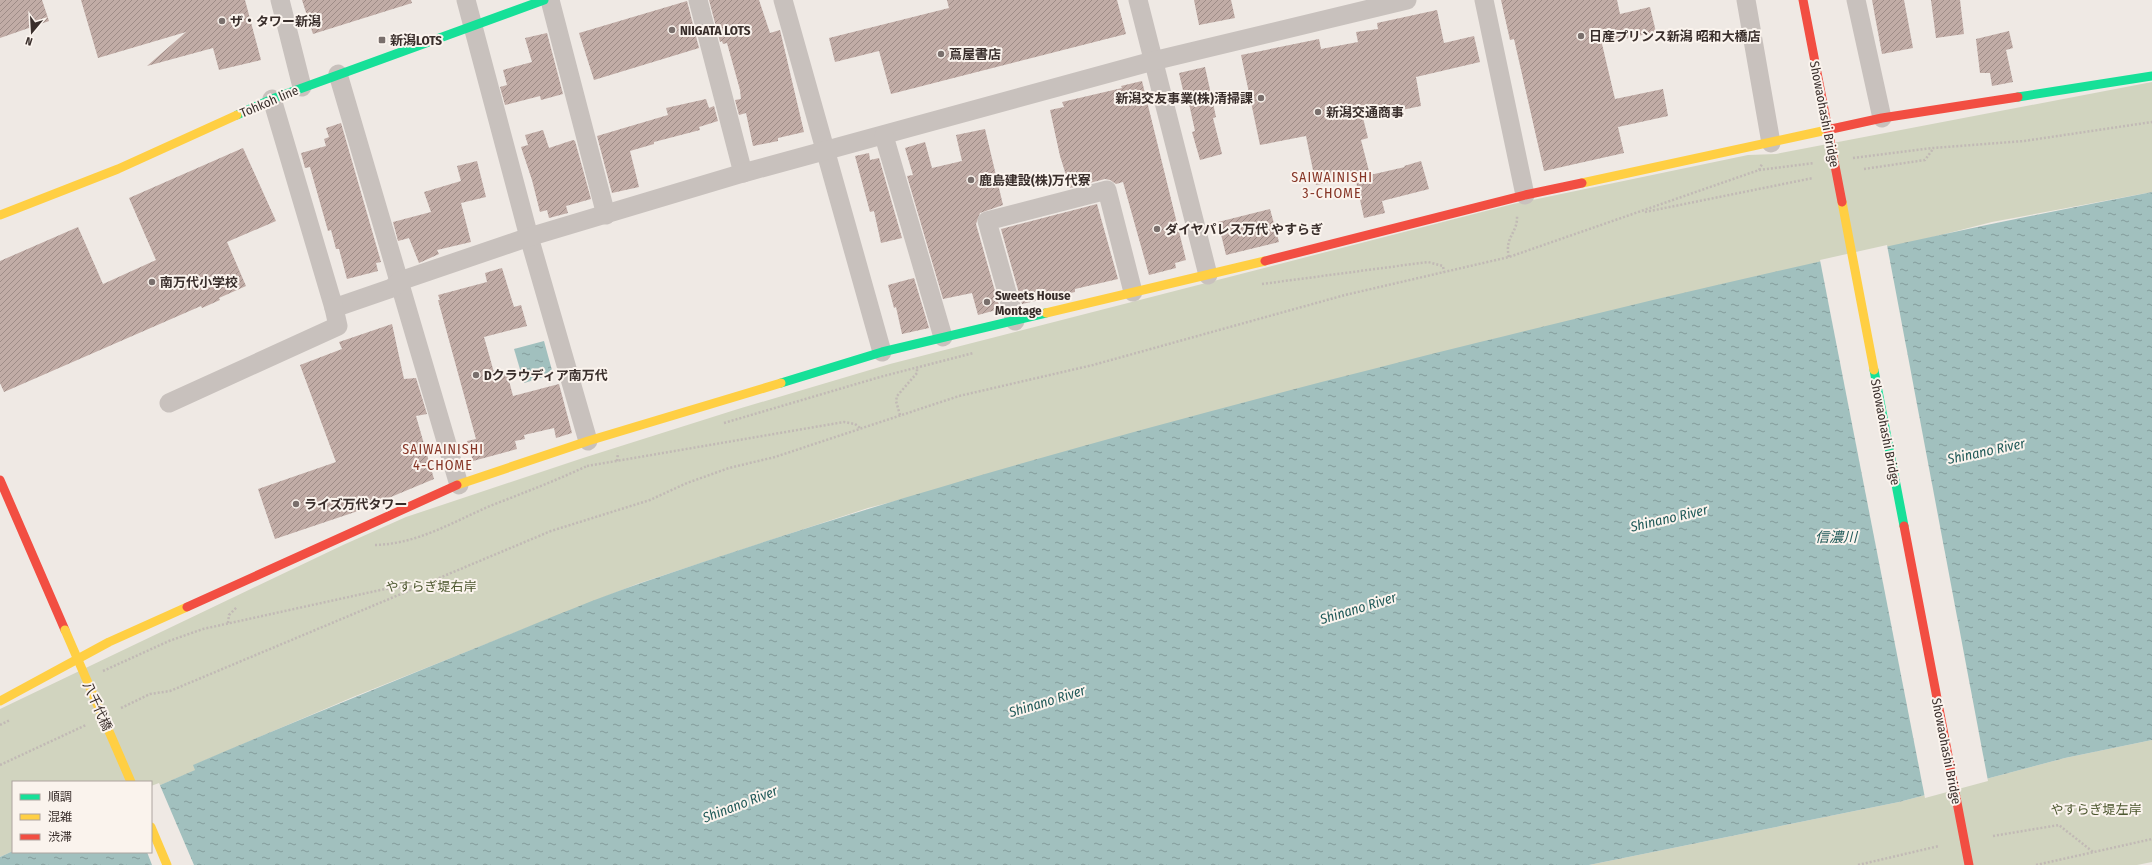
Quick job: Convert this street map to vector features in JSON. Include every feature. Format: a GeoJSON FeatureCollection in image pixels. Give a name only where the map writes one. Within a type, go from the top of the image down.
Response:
{"type":"FeatureCollection","features":[{"type":"Feature","properties":{"kind":"street"},"geometry":{"type":"LineString","coordinates":[[280,0],[302,87]]}},
{"type":"Feature","properties":{"kind":"street"},"geometry":{"type":"LineString","coordinates":[[466,0],[584,443]]}},
{"type":"Feature","properties":{"kind":"street","name":"Tohkoh line"},"geometry":{"type":"LineString","coordinates":[[0,215],[118,169],[272,99],[302,87],[544,0]]}},
{"type":"Feature","properties":{"kind":"street"},"geometry":{"type":"LineString","coordinates":[[550,0],[606,215]]}},
{"type":"Feature","properties":{"kind":"street"},"geometry":{"type":"LineString","coordinates":[[698,0],[743,173]]}},
{"type":"Feature","properties":{"kind":"street"},"geometry":{"type":"LineString","coordinates":[[783,0],[824,151],[882,352]]}},
{"type":"Feature","properties":{"kind":"street"},"geometry":{"type":"LineString","coordinates":[[1138,0],[1208,275]]}},
{"type":"Feature","properties":{"kind":"street"},"geometry":{"type":"LineString","coordinates":[[334,308],[392,288],[400,281],[529,237],[743,173],[884,136],[1153,61],[1408,0]]}},
{"type":"Feature","properties":{"kind":"street"},"geometry":{"type":"LineString","coordinates":[[1484,0],[1520,203]]}},
{"type":"Feature","properties":{"kind":"street"},"geometry":{"type":"LineString","coordinates":[[1746,0],[1771,143]]}},
{"type":"Feature","properties":{"kind":"street","name":"Showaohashi Bridge"},"geometry":{"type":"LineString","coordinates":[[1803,0],[1969,865]]}},
{"type":"Feature","properties":{"kind":"street"},"geometry":{"type":"LineString","coordinates":[[1856,0],[1882,118]]}},
{"type":"Feature","properties":{"kind":"street"},"geometry":{"type":"LineString","coordinates":[[338,74],[459,485]]}},
{"type":"Feature","properties":{"kind":"street"},"geometry":{"type":"LineString","coordinates":[[0,701],[109,642],[459,485],[584,443],[882,352],[1133,292],[1882,118],[2152,76]]}},
{"type":"Feature","properties":{"kind":"street"},"geometry":{"type":"LineString","coordinates":[[169,403],[338,326],[272,99]]}},
{"type":"Feature","properties":{"kind":"street"},"geometry":{"type":"LineString","coordinates":[[884,136],[943,337]]}},
{"type":"Feature","properties":{"kind":"street"},"geometry":{"type":"LineString","coordinates":[[1015,321],[987,220],[1107,190],[1133,292]]}},
{"type":"Feature","properties":{"kind":"street","name":"八千代橋"},"geometry":{"type":"LineString","coordinates":[[0,480],[131,781]]}},
{"type":"Feature","properties":{"kind":"street"},"geometry":{"type":"LineString","coordinates":[[152,829],[168,865]]}},
{"type":"Feature","properties":{"kind":"path"},"geometry":{"type":"LineString","coordinates":[[1846,159],[1933,148],[2024,141],[2152,122]]}},
{"type":"Feature","properties":{"kind":"path"},"geometry":{"type":"LineString","coordinates":[[1759,170],[1771,143]]}},
{"type":"Feature","properties":{"kind":"path"},"geometry":{"type":"LineString","coordinates":[[1864,169],[1925,160],[1933,148]]}},
{"type":"Feature","properties":{"kind":"path"},"geometry":{"type":"LineString","coordinates":[[170,691],[417,585],[551,531],[650,500],[687,483],[729,468],[775,457],[959,396],[1093,365],[1345,296],[1508,257],[1636,214],[1759,170],[1822,162]]}},
{"type":"Feature","properties":{"kind":"path"},"geometry":{"type":"LineString","coordinates":[[1636,214],[1813,178]]}},
{"type":"Feature","properties":{"kind":"path"},"geometry":{"type":"LineString","coordinates":[[1508,257],[1507,247],[1517,222],[1520,203]]}},
{"type":"Feature","properties":{"kind":"path"},"geometry":{"type":"LineString","coordinates":[[1254,285],[1428,262],[1443,266],[1444,272]]}},
{"type":"Feature","properties":{"kind":"path"},"geometry":{"type":"LineString","coordinates":[[722,423],[917,367],[981,351]]}},
{"type":"Feature","properties":{"kind":"path"},"geometry":{"type":"LineString","coordinates":[[900,415],[896,401],[897,396],[917,373],[917,367]]}},
{"type":"Feature","properties":{"kind":"path"},"geometry":{"type":"LineString","coordinates":[[373,545],[386,545],[414,539],[445,528],[587,466],[844,422],[855,424],[860,428]]}},
{"type":"Feature","properties":{"kind":"path"},"geometry":{"type":"LineString","coordinates":[[584,443],[587,466]]}},
{"type":"Feature","properties":{"kind":"path"},"geometry":{"type":"LineString","coordinates":[[617,461],[618,453],[623,451]]}},
{"type":"Feature","properties":{"kind":"path"},"geometry":{"type":"LineString","coordinates":[[98,673],[169,641],[228,623],[385,589],[417,585]]}},
{"type":"Feature","properties":{"kind":"path"},"geometry":{"type":"LineString","coordinates":[[228,623],[229,615],[240,604]]}},
{"type":"Feature","properties":{"kind":"path"},"geometry":{"type":"LineString","coordinates":[[0,725],[13,718]]}},
{"type":"Feature","properties":{"kind":"path"},"geometry":{"type":"LineString","coordinates":[[1993,836],[2059,825],[2093,853]]}},
{"type":"Feature","properties":{"kind":"path"},"geometry":{"type":"LineString","coordinates":[[2036,865],[2152,839]]}},
{"type":"Feature","properties":{"kind":"path"},"geometry":{"type":"LineString","coordinates":[[1858,865],[1939,846]]}},
{"type":"Feature","properties":{"kind":"green space","name":"やすらぎ堤右岸"},"geometry":{"type":"Polygon","coordinates":[[[2152,82],[2152,192],[1992,222],[868,508],[637,584],[353,697],[194,765],[196,770],[152,789],[152,781],[12,781],[12,851],[0,857],[0,709],[343,545],[406,517],[583,458],[738,409],[890,364],[1513,204],[1748,155],[1776,154],[2152,82]]]}},
{"type":"Feature","properties":{"kind":"green space","name":"やすらぎ堤左岸"},"geometry":{"type":"Polygon","coordinates":[[[2152,740],[2152,862],[2137,865],[1589,865],[1899,802],[2065,758],[2152,740]]]}},
{"type":"Feature","properties":{"kind":"water","name":"信濃川"},"geometry":{"type":"Polygon","coordinates":[[[2152,192],[2152,740],[2065,758],[1899,802],[1589,865],[0,865],[0,857],[12,851],[12,853],[152,853],[152,789],[195,770],[193,765],[377,688],[602,597],[744,548],[848,515],[953,483],[1163,424],[1480,342],[1815,262],[2152,192]]]}},
{"type":"Feature","properties":{"kind":"water"},"geometry":{"type":"Polygon","coordinates":[[[544,341],[553,374],[524,383],[514,349],[544,341]]]}},
{"type":"Feature","properties":{"kind":"pier"},"geometry":{"type":"Polygon","coordinates":[[[1887,245],[1988,781],[1925,798],[1820,260],[1887,245]]]}},
{"type":"Feature","properties":{"kind":"pier"},"geometry":{"type":"Polygon","coordinates":[[[159,783],[194,865],[152,865],[147,853],[152,853],[152,786],[159,783]]]}},
{"type":"Feature","properties":{"kind":"building"},"geometry":{"type":"Polygon","coordinates":[[[0,0],[42,0],[49,21],[0,38],[0,0]]]}},
{"type":"Feature","properties":{"kind":"building"},"geometry":{"type":"Polygon","coordinates":[[[81,0],[245,0],[261,60],[219,70],[213,48],[147,66],[186,32],[98,58],[81,0]]]}},
{"type":"Feature","properties":{"kind":"building"},"geometry":{"type":"Polygon","coordinates":[[[302,0],[411,0],[412,3],[313,34],[302,0]]]}},
{"type":"Feature","properties":{"kind":"building"},"geometry":{"type":"Polygon","coordinates":[[[709,0],[759,0],[770,33],[780,30],[804,132],[778,138],[778,141],[753,146],[746,113],[739,115],[735,100],[741,99],[740,90],[727,43],[723,44],[722,41],[720,42],[709,0]]]}},
{"type":"Feature","properties":{"kind":"building","name":"蔦屋書店"},"geometry":{"type":"Polygon","coordinates":[[[947,0],[1117,0],[1126,34],[891,94],[879,51],[835,62],[829,38],[949,8],[947,0]]]}},
{"type":"Feature","properties":{"kind":"building"},"geometry":{"type":"Polygon","coordinates":[[[1194,0],[1231,0],[1235,18],[1199,25],[1194,0]]]}},
{"type":"Feature","properties":{"kind":"building"},"geometry":{"type":"Polygon","coordinates":[[[1501,0],[1617,0],[1620,14],[1650,7],[1656,32],[1602,44],[1615,99],[1663,89],[1668,116],[1618,127],[1624,153],[1544,171],[1514,39],[1510,40],[1501,0]]]}},
{"type":"Feature","properties":{"kind":"building"},"geometry":{"type":"Polygon","coordinates":[[[1872,0],[1904,0],[1913,48],[1882,54],[1872,0]]]}},
{"type":"Feature","properties":{"kind":"building"},"geometry":{"type":"Polygon","coordinates":[[[1931,0],[1960,0],[1964,34],[1936,38],[1931,0]]]}},
{"type":"Feature","properties":{"kind":"building"},"geometry":{"type":"Polygon","coordinates":[[[687,1],[699,48],[594,80],[579,33],[687,1]]]}},
{"type":"Feature","properties":{"kind":"building"},"geometry":{"type":"Polygon","coordinates":[[[1437,10],[1444,43],[1474,36],[1480,62],[1416,77],[1421,106],[1363,118],[1368,138],[1361,140],[1370,175],[1405,167],[1404,166],[1421,161],[1429,189],[1382,201],[1385,213],[1364,218],[1355,177],[1316,185],[1306,136],[1260,145],[1241,55],[1319,39],[1321,49],[1358,42],[1356,32],[1378,29],[1377,23],[1437,10]]]}},
{"type":"Feature","properties":{"kind":"building"},"geometry":{"type":"Polygon","coordinates":[[[2009,31],[2013,48],[2006,50],[2013,82],[1992,86],[1990,73],[1980,73],[1976,39],[2009,31]]]}},
{"type":"Feature","properties":{"kind":"building"},"geometry":{"type":"Polygon","coordinates":[[[547,33],[563,94],[541,100],[540,96],[505,105],[500,87],[507,85],[503,70],[532,62],[525,38],[547,33]]]}},
{"type":"Feature","properties":{"kind":"building"},"geometry":{"type":"Polygon","coordinates":[[[1205,67],[1216,117],[1213,118],[1222,154],[1200,160],[1192,132],[1195,131],[1188,99],[1185,99],[1179,73],[1205,67]]]}},
{"type":"Feature","properties":{"kind":"building"},"geometry":{"type":"Polygon","coordinates":[[[1142,81],[1186,260],[1175,263],[1176,268],[1149,275],[1123,182],[1116,184],[1105,179],[1070,188],[1060,156],[1050,110],[1064,107],[1062,102],[1122,88],[1121,86],[1142,81]]]}},
{"type":"Feature","properties":{"kind":"building"},"geometry":{"type":"Polygon","coordinates":[[[706,99],[709,108],[714,106],[718,121],[699,127],[700,130],[654,142],[654,144],[630,151],[639,187],[612,193],[597,136],[668,115],[666,108],[706,99]]]}},
{"type":"Feature","properties":{"kind":"building"},"geometry":{"type":"Polygon","coordinates":[[[341,123],[381,262],[376,263],[378,271],[347,279],[339,249],[336,249],[331,230],[328,231],[310,167],[305,168],[301,153],[326,146],[324,139],[329,137],[326,128],[341,123]]]}},
{"type":"Feature","properties":{"kind":"building"},"geometry":{"type":"Polygon","coordinates":[[[985,129],[1003,205],[980,213],[976,224],[1000,309],[978,315],[972,293],[943,299],[907,176],[913,175],[905,148],[925,142],[932,168],[962,161],[956,135],[985,129]]]}},
{"type":"Feature","properties":{"kind":"building"},"geometry":{"type":"Polygon","coordinates":[[[543,130],[549,148],[573,140],[575,141],[591,199],[566,206],[568,213],[549,218],[547,210],[540,212],[532,180],[521,147],[528,145],[525,135],[543,130]]]}},
{"type":"Feature","properties":{"kind":"building"},"geometry":{"type":"Polygon","coordinates":[[[243,148],[276,221],[227,242],[246,286],[219,298],[220,300],[202,308],[201,306],[4,392],[0,383],[0,261],[78,227],[103,284],[156,260],[129,198],[243,148]]]}},
{"type":"Feature","properties":{"kind":"building"},"geometry":{"type":"Polygon","coordinates":[[[869,153],[870,160],[879,158],[902,238],[881,243],[874,211],[870,212],[855,156],[869,153]]]}},
{"type":"Feature","properties":{"kind":"building"},"geometry":{"type":"Polygon","coordinates":[[[477,161],[486,197],[461,203],[471,242],[437,250],[439,254],[419,263],[409,238],[398,241],[393,222],[431,212],[424,192],[461,181],[457,166],[477,161]]]}},
{"type":"Feature","properties":{"kind":"building"},"geometry":{"type":"Polygon","coordinates":[[[1097,204],[1118,279],[1075,289],[1075,292],[1022,304],[1001,229],[1097,204]]]}},
{"type":"Feature","properties":{"kind":"building"},"geometry":{"type":"Polygon","coordinates":[[[1270,209],[1279,242],[1226,255],[1218,222],[1270,209]]]}},
{"type":"Feature","properties":{"kind":"building","name":"Dクラウディア南万代"},"geometry":{"type":"Polygon","coordinates":[[[502,268],[514,307],[521,305],[527,326],[484,337],[495,376],[507,373],[513,396],[559,384],[572,433],[556,438],[554,428],[524,435],[525,439],[515,441],[517,449],[473,461],[467,441],[476,439],[438,300],[440,300],[438,295],[487,282],[485,273],[502,268]]]}},
{"type":"Feature","properties":{"kind":"building"},"geometry":{"type":"Polygon","coordinates":[[[914,278],[929,328],[902,334],[896,307],[894,308],[888,285],[914,278]]]}},
{"type":"Feature","properties":{"kind":"building"},"geometry":{"type":"Polygon","coordinates":[[[392,324],[404,379],[416,378],[427,414],[416,416],[434,479],[355,512],[275,539],[258,489],[336,462],[300,365],[342,349],[339,342],[392,324]]]}},
{"type":"Feature","properties":{"kind":"traffic: fast"},"geometry":{"type":"LineString","coordinates":[[237,115],[272,99],[544,0]]}},
{"type":"Feature","properties":{"kind":"traffic: fast"},"geometry":{"type":"LineString","coordinates":[[2018,97],[2152,76]]}},
{"type":"Feature","properties":{"kind":"traffic: fast"},"geometry":{"type":"LineString","coordinates":[[781,383],[882,352],[1046,313]]}},
{"type":"Feature","properties":{"kind":"traffic: fast"},"geometry":{"type":"LineString","coordinates":[[1874,370],[1904,526]]}},
{"type":"Feature","properties":{"kind":"traffic: slow"},"geometry":{"type":"LineString","coordinates":[[0,215],[118,169],[237,115]]}},
{"type":"Feature","properties":{"kind":"traffic: slow"},"geometry":{"type":"LineString","coordinates":[[1582,183],[1827,130]]}},
{"type":"Feature","properties":{"kind":"traffic: slow"},"geometry":{"type":"LineString","coordinates":[[1842,202],[1874,370]]}},
{"type":"Feature","properties":{"kind":"traffic: slow"},"geometry":{"type":"LineString","coordinates":[[1046,313],[1265,261]]}},
{"type":"Feature","properties":{"kind":"traffic: slow"},"geometry":{"type":"LineString","coordinates":[[457,485],[588,441],[781,383]]}},
{"type":"Feature","properties":{"kind":"traffic: slow"},"geometry":{"type":"LineString","coordinates":[[0,701],[109,642],[187,607]]}},
{"type":"Feature","properties":{"kind":"traffic: slow"},"geometry":{"type":"LineString","coordinates":[[65,630],[131,781]]}},
{"type":"Feature","properties":{"kind":"traffic: slow"},"geometry":{"type":"LineString","coordinates":[[152,829],[167,865]]}},
{"type":"Feature","properties":{"kind":"traffic: jam"},"geometry":{"type":"LineString","coordinates":[[1803,0],[1842,202]]}},
{"type":"Feature","properties":{"kind":"traffic: jam"},"geometry":{"type":"LineString","coordinates":[[1827,130],[1882,118],[2018,97]]}},
{"type":"Feature","properties":{"kind":"traffic: jam"},"geometry":{"type":"LineString","coordinates":[[1265,261],[1525,195],[1582,183]]}},
{"type":"Feature","properties":{"kind":"traffic: jam"},"geometry":{"type":"LineString","coordinates":[[0,480],[65,630]]}},
{"type":"Feature","properties":{"kind":"traffic: jam"},"geometry":{"type":"LineString","coordinates":[[187,607],[457,485]]}},
{"type":"Feature","properties":{"kind":"traffic: jam"},"geometry":{"type":"LineString","coordinates":[[1904,526],[1969,865]]}},
{"type":"Feature","properties":{"kind":"place","name":"ザ・タワー新潟"},"geometry":{"type":"Point","coordinates":[222,21]}},
{"type":"Feature","properties":{"kind":"place","name":"NIIGATA LOTS"},"geometry":{"type":"Point","coordinates":[672,30]}},
{"type":"Feature","properties":{"kind":"place","name":"日産プリンス新潟 昭和大橋店"},"geometry":{"type":"Point","coordinates":[1581,36]}},
{"type":"Feature","properties":{"kind":"place","name":"新潟LOTS"},"geometry":{"type":"Point","coordinates":[382,40]}},
{"type":"Feature","properties":{"kind":"place","name":"蔦屋書店"},"geometry":{"type":"Point","coordinates":[941,54]}},
{"type":"Feature","properties":{"kind":"place","name":"新潟交友事業(株)清掃課"},"geometry":{"type":"Point","coordinates":[1261,98]}},
{"type":"Feature","properties":{"kind":"place","name":"新潟交通商事"},"geometry":{"type":"Point","coordinates":[1318,112]}},
{"type":"Feature","properties":{"kind":"place","name":"鹿島建設(株)万代寮"},"geometry":{"type":"Point","coordinates":[971,180]}},
{"type":"Feature","properties":{"kind":"place","name":"ダイヤパレス万代 やすらぎ"},"geometry":{"type":"Point","coordinates":[1157,229]}},
{"type":"Feature","properties":{"kind":"place","name":"南万代小学校"},"geometry":{"type":"Point","coordinates":[152,282]}},
{"type":"Feature","properties":{"kind":"place","name":"Sweets House Montage"},"geometry":{"type":"Point","coordinates":[987,302]}},
{"type":"Feature","properties":{"kind":"place","name":"Dクラウディア南万代"},"geometry":{"type":"Point","coordinates":[476,375]}},
{"type":"Feature","properties":{"kind":"place","name":"ライズ万代タワー"},"geometry":{"type":"Point","coordinates":[296,504]}},
{"type":"Feature","properties":{"kind":"district","name":"SAIWAINISHI 3-CHOME"},"geometry":{"type":"Point","coordinates":[1332,186]}},
{"type":"Feature","properties":{"kind":"district","name":"SAIWAINISHI 4-CHOME"},"geometry":{"type":"Point","coordinates":[443,458]}},
{"type":"Feature","properties":{"kind":"water label","name":"Shinano River"},"geometry":{"type":"Point","coordinates":[1986,451]}},
{"type":"Feature","properties":{"kind":"water label","name":"Shinano River"},"geometry":{"type":"Point","coordinates":[1669,518]}},
{"type":"Feature","properties":{"kind":"water label","name":"Shinano River"},"geometry":{"type":"Point","coordinates":[1358,608]}},
{"type":"Feature","properties":{"kind":"water label","name":"Shinano River"},"geometry":{"type":"Point","coordinates":[1047,701]}},
{"type":"Feature","properties":{"kind":"water label","name":"Shinano River"},"geometry":{"type":"Point","coordinates":[740,804]}}]}
